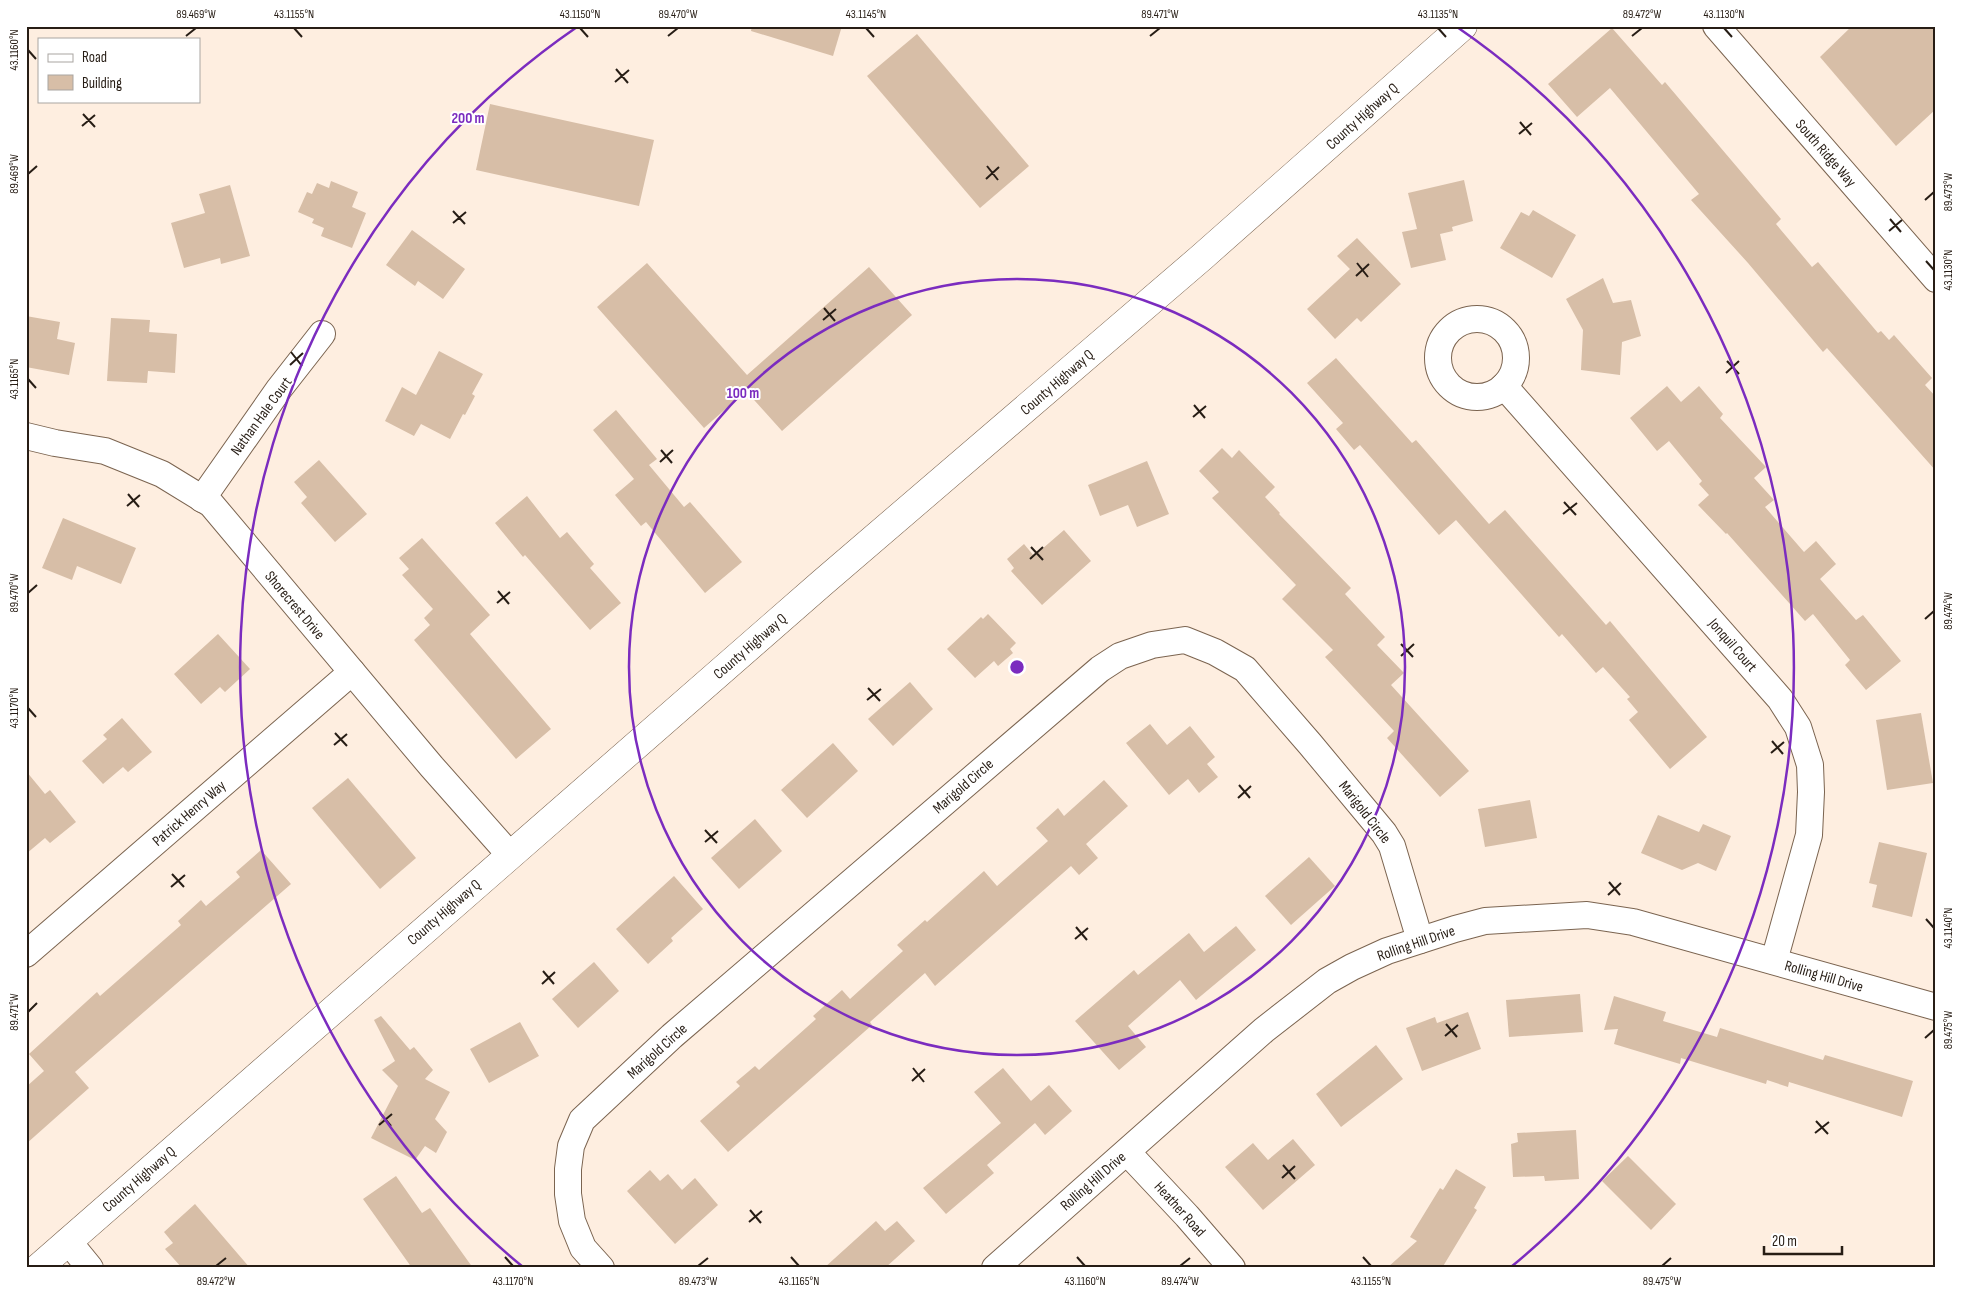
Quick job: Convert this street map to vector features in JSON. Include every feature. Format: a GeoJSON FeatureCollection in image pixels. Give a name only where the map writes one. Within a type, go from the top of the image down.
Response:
{"type":"FeatureCollection","features":[{"type":"Feature","properties":{"kind":"main road","name":"County Highway Q"},"geometry":{"type":"LineString","coordinates":[[38,1268],[829,577],[1202,257],[1463,26]]}},
{"type":"Feature","properties":{"kind":"street","name":"South Ridge Way"},"geometry":{"type":"LineString","coordinates":[[1716,26],[1936,279]]}},
{"type":"Feature","properties":{"kind":"street","name":"Nathan Hale Court"},"geometry":{"type":"LineString","coordinates":[[202,499],[279,389],[322,334]]}},
{"type":"Feature","properties":{"kind":"street","name":"Jonquil Court"},"geometry":{"type":"LineString","coordinates":[[1504,386],[1780,699],[1798,727],[1810,765],[1810,836],[1774,961]]}},
{"type":"Feature","properties":{"kind":"street","name":"Shorecrest Drive"},"geometry":{"type":"LineString","coordinates":[[26,436],[54,443],[105,451],[162,474],[210,504],[432,767],[510,855]]}},
{"type":"Feature","properties":{"kind":"street","name":"Marigold Circle"},"geometry":{"type":"LineString","coordinates":[[600,1268],[583,1248],[572,1221],[568,1194],[568,1169],[571,1146],[582,1120],[717,998],[1100,669],[1120,656],[1152,645],[1185,640],[1215,652],[1245,669],[1384,833],[1392,846],[1420,940]]}},
{"type":"Feature","properties":{"kind":"street","name":"Patrick Henry Way"},"geometry":{"type":"LineString","coordinates":[[26,954],[352,672]]}},
{"type":"Feature","properties":{"kind":"street","name":"Rolling Hill Drive"},"geometry":{"type":"LineString","coordinates":[[995,1268],[1264,1030],[1327,981],[1387,951],[1455,928],[1485,921],[1587,915],[1633,922],[1936,1007]]}},
{"type":"Feature","properties":{"kind":"street","name":"Heather Road"},"geometry":{"type":"LineString","coordinates":[[1127,1152],[1187,1216],[1232,1268]]}},
{"type":"Feature","properties":{"kind":"street"},"geometry":{"type":"LineString","coordinates":[[68,1242],[90,1268]]}},
{"type":"Feature","properties":{"kind":"building"},"geometry":{"type":"Polygon","coordinates":[[[752,26],[842,26],[833,56],[751,31],[752,26]]]}},
{"type":"Feature","properties":{"kind":"building"},"geometry":{"type":"Polygon","coordinates":[[[1852,26],[1936,26],[1936,109],[1896,146],[1820,57],[1852,26]]]}},
{"type":"Feature","properties":{"kind":"building"},"geometry":{"type":"Polygon","coordinates":[[[1612,28],[1662,85],[1665,82],[1781,219],[1776,224],[1812,267],[1818,262],[1878,333],[1881,331],[1889,340],[1894,335],[1932,378],[1925,385],[1936,397],[1936,471],[1827,348],[1823,352],[1748,263],[1691,200],[1699,194],[1610,88],[1577,117],[1548,84],[1612,28]]]}},
{"type":"Feature","properties":{"kind":"building"},"geometry":{"type":"Polygon","coordinates":[[[917,34],[1029,166],[980,208],[867,76],[917,34]]]}},
{"type":"Feature","properties":{"kind":"building"},"geometry":{"type":"Polygon","coordinates":[[[490,104],[654,140],[639,206],[476,170],[490,104]]]}},
{"type":"Feature","properties":{"kind":"building"},"geometry":{"type":"Polygon","coordinates":[[[1464,180],[1473,221],[1452,227],[1453,231],[1440,234],[1446,260],[1411,268],[1402,232],[1417,229],[1408,193],[1464,180]]]}},
{"type":"Feature","properties":{"kind":"building"},"geometry":{"type":"Polygon","coordinates":[[[331,181],[358,192],[352,207],[366,213],[352,248],[321,236],[324,228],[312,223],[314,219],[298,212],[307,192],[312,194],[317,183],[329,188],[331,181]]]}},
{"type":"Feature","properties":{"kind":"building"},"geometry":{"type":"Polygon","coordinates":[[[230,185],[250,256],[221,264],[220,258],[184,268],[171,223],[205,213],[199,194],[230,185]]]}},
{"type":"Feature","properties":{"kind":"building"},"geometry":{"type":"Polygon","coordinates":[[[1533,210],[1576,235],[1552,278],[1500,248],[1521,212],[1529,216],[1533,210]]]}},
{"type":"Feature","properties":{"kind":"building"},"geometry":{"type":"Polygon","coordinates":[[[412,230],[465,269],[443,299],[418,281],[415,286],[386,265],[412,230]]]}},
{"type":"Feature","properties":{"kind":"building"},"geometry":{"type":"Polygon","coordinates":[[[1357,238],[1401,284],[1361,322],[1357,318],[1335,339],[1307,309],[1350,269],[1337,256],[1357,238]]]}},
{"type":"Feature","properties":{"kind":"building"},"geometry":{"type":"Polygon","coordinates":[[[647,263],[747,375],[869,267],[912,315],[782,431],[746,391],[704,428],[597,307],[647,263]]]}},
{"type":"Feature","properties":{"kind":"building"},"geometry":{"type":"Polygon","coordinates":[[[1603,278],[1613,303],[1631,300],[1641,336],[1622,342],[1620,375],[1581,370],[1583,330],[1566,299],[1603,278]]]}},
{"type":"Feature","properties":{"kind":"building"},"geometry":{"type":"Polygon","coordinates":[[[26,316],[60,322],[57,339],[75,343],[69,375],[26,367],[26,316]]]}},
{"type":"Feature","properties":{"kind":"building"},"geometry":{"type":"Polygon","coordinates":[[[111,318],[150,320],[149,332],[177,334],[175,373],[148,371],[147,383],[107,381],[111,318]]]}},
{"type":"Feature","properties":{"kind":"building"},"geometry":{"type":"Polygon","coordinates":[[[439,351],[483,374],[472,394],[475,396],[450,439],[421,424],[414,436],[385,421],[402,387],[416,395],[439,351]]]}},
{"type":"Feature","properties":{"kind":"building"},"geometry":{"type":"Polygon","coordinates":[[[1336,358],[1412,443],[1416,440],[1489,524],[1505,510],[1606,625],[1610,621],[1707,737],[1670,769],[1629,720],[1638,712],[1627,699],[1630,697],[1603,667],[1596,673],[1562,634],[1559,637],[1456,520],[1439,535],[1360,445],[1354,450],[1336,429],[1343,423],[1307,383],[1336,358]]]}},
{"type":"Feature","properties":{"kind":"building"},"geometry":{"type":"Polygon","coordinates":[[[1667,386],[1681,402],[1699,386],[1723,414],[1720,418],[1766,467],[1754,478],[1774,500],[1765,507],[1804,552],[1816,541],[1836,564],[1820,579],[1856,620],[1863,615],[1901,661],[1866,690],[1845,665],[1850,660],[1813,614],[1805,621],[1727,533],[1698,505],[1709,495],[1699,484],[1702,481],[1669,441],[1657,451],[1630,418],[1667,386]]]}},
{"type":"Feature","properties":{"kind":"building"},"geometry":{"type":"Polygon","coordinates":[[[616,410],[657,459],[649,465],[684,507],[690,502],[742,562],[705,593],[646,522],[641,526],[615,495],[634,479],[593,430],[616,410]]]}},
{"type":"Feature","properties":{"kind":"building"},"geometry":{"type":"Polygon","coordinates":[[[1222,448],[1232,458],[1239,450],[1275,487],[1265,497],[1279,514],[1351,588],[1345,594],[1385,637],[1377,645],[1404,673],[1391,685],[1469,771],[1440,797],[1387,738],[1394,731],[1325,657],[1333,650],[1282,599],[1296,585],[1212,498],[1219,492],[1199,471],[1222,448]]]}},
{"type":"Feature","properties":{"kind":"building"},"geometry":{"type":"Polygon","coordinates":[[[319,460],[367,514],[335,542],[301,503],[307,497],[294,482],[319,460]]]}},
{"type":"Feature","properties":{"kind":"building"},"geometry":{"type":"Polygon","coordinates":[[[1147,461],[1169,514],[1137,527],[1128,505],[1100,516],[1088,485],[1147,461]]]}},
{"type":"Feature","properties":{"kind":"building"},"geometry":{"type":"Polygon","coordinates":[[[527,496],[560,538],[567,532],[594,564],[590,568],[621,603],[590,630],[525,555],[523,557],[495,523],[527,496]]]}},
{"type":"Feature","properties":{"kind":"building"},"geometry":{"type":"Polygon","coordinates":[[[63,518],[136,548],[121,584],[77,566],[72,580],[42,568],[63,518]]]}},
{"type":"Feature","properties":{"kind":"building"},"geometry":{"type":"Polygon","coordinates":[[[1064,530],[1091,561],[1042,605],[1011,571],[1014,568],[1007,559],[1024,544],[1034,556],[1064,530]]]}},
{"type":"Feature","properties":{"kind":"building"},"geometry":{"type":"Polygon","coordinates":[[[422,538],[490,615],[470,634],[551,729],[516,759],[414,640],[430,625],[424,618],[433,609],[402,575],[409,569],[399,558],[422,538]]]}},
{"type":"Feature","properties":{"kind":"building"},"geometry":{"type":"Polygon","coordinates":[[[988,614],[1016,643],[1010,649],[1013,653],[998,666],[994,661],[975,678],[947,649],[981,617],[983,619],[988,614]]]}},
{"type":"Feature","properties":{"kind":"building"},"geometry":{"type":"Polygon","coordinates":[[[218,634],[250,669],[225,692],[220,687],[201,704],[174,674],[218,634]]]}},
{"type":"Feature","properties":{"kind":"building"},"geometry":{"type":"Polygon","coordinates":[[[910,682],[933,709],[893,746],[868,719],[910,682]]]}},
{"type":"Feature","properties":{"kind":"building"},"geometry":{"type":"Polygon","coordinates":[[[1921,713],[1933,783],[1887,790],[1876,720],[1921,713]]]}},
{"type":"Feature","properties":{"kind":"building"},"geometry":{"type":"Polygon","coordinates":[[[122,718],[152,752],[128,772],[123,767],[103,784],[82,761],[107,739],[103,735],[122,718]]]}},
{"type":"Feature","properties":{"kind":"building"},"geometry":{"type":"Polygon","coordinates":[[[1150,724],[1167,745],[1190,726],[1215,757],[1207,764],[1218,777],[1199,793],[1188,779],[1169,795],[1126,743],[1150,724]]]}},
{"type":"Feature","properties":{"kind":"building"},"geometry":{"type":"Polygon","coordinates":[[[833,743],[858,771],[807,818],[781,790],[833,743]]]}},
{"type":"Feature","properties":{"kind":"building"},"geometry":{"type":"Polygon","coordinates":[[[26,771],[45,794],[50,790],[76,822],[50,843],[45,838],[26,854],[26,771]]]}},
{"type":"Feature","properties":{"kind":"building"},"geometry":{"type":"Polygon","coordinates":[[[348,778],[416,858],[380,889],[312,808],[348,778]]]}},
{"type":"Feature","properties":{"kind":"building"},"geometry":{"type":"Polygon","coordinates":[[[1104,780],[1128,806],[1086,844],[1098,858],[1079,875],[1071,866],[935,986],[925,973],[870,1022],[872,1025],[728,1152],[700,1121],[740,1086],[736,1082],[755,1066],[759,1070],[816,1019],[813,1016],[842,990],[850,999],[903,951],[897,945],[925,920],[927,922],[984,871],[997,886],[1048,841],[1036,828],[1058,808],[1064,816],[1104,780]]]}},
{"type":"Feature","properties":{"kind":"building"},"geometry":{"type":"Polygon","coordinates":[[[1530,800],[1537,838],[1485,847],[1478,809],[1530,800]]]}},
{"type":"Feature","properties":{"kind":"building"},"geometry":{"type":"Polygon","coordinates":[[[1658,815],[1699,832],[1703,824],[1731,836],[1716,871],[1698,863],[1682,870],[1641,853],[1658,815]]]}},
{"type":"Feature","properties":{"kind":"building"},"geometry":{"type":"Polygon","coordinates":[[[755,819],[782,851],[739,889],[711,858],[755,819]]]}},
{"type":"Feature","properties":{"kind":"building"},"geometry":{"type":"Polygon","coordinates":[[[1879,842],[1927,853],[1912,917],[1872,907],[1877,885],[1869,883],[1879,842]]]}},
{"type":"Feature","properties":{"kind":"building"},"geometry":{"type":"Polygon","coordinates":[[[261,850],[291,884],[75,1072],[89,1088],[26,1144],[26,1087],[44,1071],[29,1054],[97,992],[100,996],[181,925],[178,921],[201,900],[206,906],[240,877],[236,872],[261,850]]]}},
{"type":"Feature","properties":{"kind":"building"},"geometry":{"type":"Polygon","coordinates":[[[1309,857],[1335,886],[1291,925],[1265,896],[1309,857]]]}},
{"type":"Feature","properties":{"kind":"building"},"geometry":{"type":"Polygon","coordinates":[[[674,876],[703,909],[671,938],[673,941],[648,964],[616,929],[674,876]]]}},
{"type":"Feature","properties":{"kind":"building"},"geometry":{"type":"Polygon","coordinates":[[[1236,926],[1256,950],[1196,1000],[1180,980],[1128,1026],[1146,1047],[1119,1070],[1075,1021],[1134,970],[1138,975],[1189,933],[1204,952],[1236,926]]]}},
{"type":"Feature","properties":{"kind":"building"},"geometry":{"type":"Polygon","coordinates":[[[594,962],[619,991],[578,1028],[552,999],[594,962]]]}},
{"type":"Feature","properties":{"kind":"building"},"geometry":{"type":"Polygon","coordinates":[[[1580,994],[1583,1032],[1509,1037],[1506,1000],[1580,994]]]}},
{"type":"Feature","properties":{"kind":"building"},"geometry":{"type":"Polygon","coordinates":[[[1614,996],[1666,1012],[1663,1021],[1717,1037],[1720,1028],[1823,1060],[1825,1055],[1913,1081],[1902,1117],[1789,1082],[1788,1087],[1767,1080],[1766,1084],[1681,1058],[1680,1064],[1614,1044],[1618,1029],[1604,1030],[1614,996]]]}},
{"type":"Feature","properties":{"kind":"building"},"geometry":{"type":"Polygon","coordinates":[[[1468,1012],[1481,1049],[1422,1071],[1406,1028],[1435,1017],[1437,1023],[1468,1012]]]}},
{"type":"Feature","properties":{"kind":"building"},"geometry":{"type":"Polygon","coordinates":[[[381,1016],[410,1050],[414,1047],[433,1070],[425,1079],[450,1092],[435,1119],[447,1132],[436,1153],[425,1146],[415,1160],[371,1138],[398,1086],[382,1070],[395,1061],[374,1020],[381,1016]]]}},
{"type":"Feature","properties":{"kind":"building"},"geometry":{"type":"Polygon","coordinates":[[[520,1022],[539,1056],[489,1083],[470,1049],[520,1022]]]}},
{"type":"Feature","properties":{"kind":"building"},"geometry":{"type":"Polygon","coordinates":[[[1376,1045],[1403,1079],[1341,1127],[1316,1094],[1376,1045]]]}},
{"type":"Feature","properties":{"kind":"building"},"geometry":{"type":"Polygon","coordinates":[[[1003,1068],[1031,1101],[1049,1085],[1072,1111],[1045,1135],[1035,1123],[987,1165],[994,1173],[946,1214],[923,1188],[1001,1123],[974,1092],[1003,1068]]]}},
{"type":"Feature","properties":{"kind":"building"},"geometry":{"type":"Polygon","coordinates":[[[1576,1130],[1579,1179],[1545,1181],[1544,1176],[1513,1177],[1511,1144],[1518,1142],[1517,1133],[1576,1130]]]}},
{"type":"Feature","properties":{"kind":"building"},"geometry":{"type":"Polygon","coordinates":[[[1293,1139],[1315,1165],[1263,1210],[1225,1167],[1253,1143],[1268,1160],[1293,1139]]]}},
{"type":"Feature","properties":{"kind":"building"},"geometry":{"type":"Polygon","coordinates":[[[1628,1156],[1676,1204],[1651,1230],[1602,1181],[1628,1156]]]}},
{"type":"Feature","properties":{"kind":"building"},"geometry":{"type":"Polygon","coordinates":[[[1456,1169],[1486,1187],[1474,1208],[1477,1210],[1442,1268],[1387,1268],[1417,1241],[1410,1237],[1440,1188],[1443,1190],[1456,1169]]]}},
{"type":"Feature","properties":{"kind":"building"},"geometry":{"type":"Polygon","coordinates":[[[650,1170],[660,1181],[668,1174],[682,1190],[695,1178],[718,1205],[675,1244],[627,1191],[650,1170]]]}},
{"type":"Feature","properties":{"kind":"building"},"geometry":{"type":"Polygon","coordinates":[[[396,1176],[422,1213],[430,1208],[473,1268],[412,1268],[363,1199],[396,1176]]]}},
{"type":"Feature","properties":{"kind":"building"},"geometry":{"type":"Polygon","coordinates":[[[195,1204],[250,1268],[182,1268],[165,1249],[173,1243],[164,1232],[195,1204]]]}},
{"type":"Feature","properties":{"kind":"building"},"geometry":{"type":"Polygon","coordinates":[[[876,1221],[885,1231],[897,1221],[915,1241],[885,1268],[824,1268],[876,1221]]]}}]}
